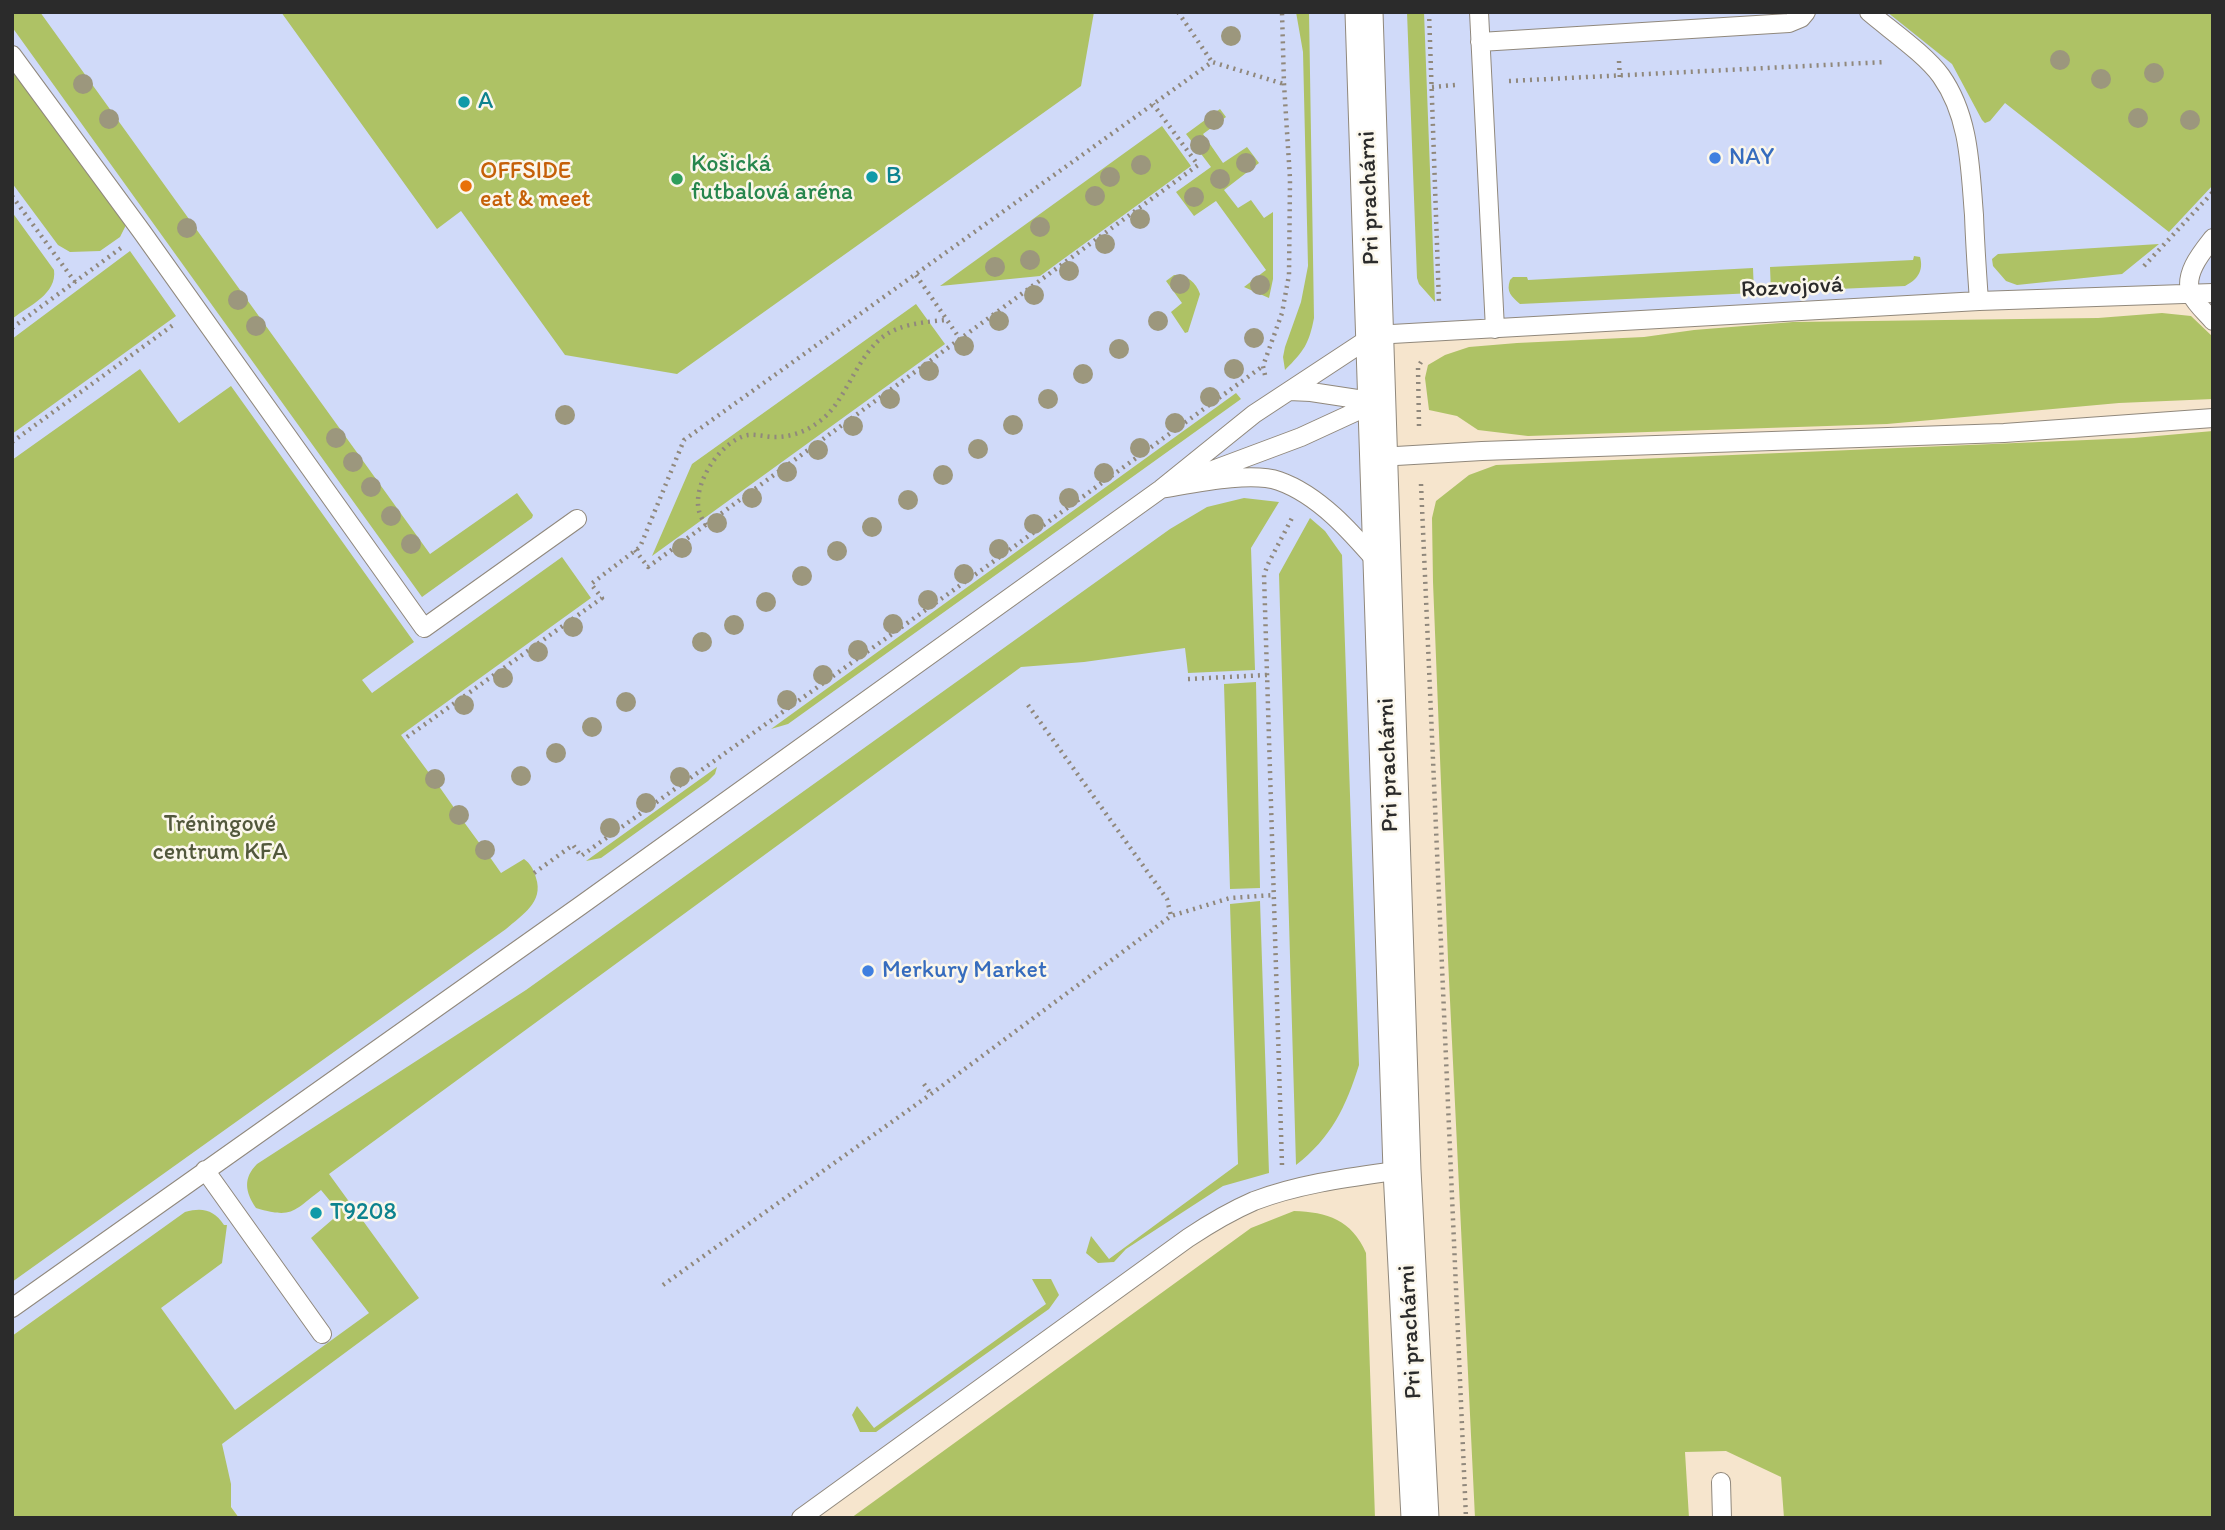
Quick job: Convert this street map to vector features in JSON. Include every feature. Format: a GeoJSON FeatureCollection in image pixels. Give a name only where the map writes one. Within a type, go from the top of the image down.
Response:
{"type":"FeatureCollection","features":[{"type":"Feature","properties":{"kind":"street","name":"Pri prachárni"},"geometry":{"type":"LineString","coordinates":[[1364,12],[1402,1170],[1420,1518]]}},
{"type":"Feature","properties":{"kind":"lane"},"geometry":{"type":"LineString","coordinates":[[1479,12],[1495,328]]}},
{"type":"Feature","properties":{"kind":"lane"},"geometry":{"type":"LineString","coordinates":[[1480,41],[1789,23],[1801,18],[1806,12]]}},
{"type":"Feature","properties":{"kind":"lane"},"geometry":{"type":"LineString","coordinates":[[1869,12],[1939,74],[1948,88],[1964,127],[1971,176],[1979,301]]}},
{"type":"Feature","properties":{"kind":"lane"},"geometry":{"type":"LineString","coordinates":[[12,55],[142,232],[424,628],[577,519]]}},
{"type":"Feature","properties":{"kind":"lane"},"geometry":{"type":"LineString","coordinates":[[2213,238],[2196,261],[2190,280],[2191,293],[2213,320]]}},
{"type":"Feature","properties":{"kind":"lane","name":"Rozvojová"},"geometry":{"type":"LineString","coordinates":[[1374,335],[1979,301],[2213,293]]}},
{"type":"Feature","properties":{"kind":"lane"},"geometry":{"type":"LineString","coordinates":[[12,1308],[1161,489],[1254,414],[1374,335]]}},
{"type":"Feature","properties":{"kind":"lane"},"geometry":{"type":"LineString","coordinates":[[1283,396],[1311,392],[1377,402]]}},
{"type":"Feature","properties":{"kind":"lane"},"geometry":{"type":"LineString","coordinates":[[1161,489],[1301,437],[1377,402]]}},
{"type":"Feature","properties":{"kind":"lane"},"geometry":{"type":"LineString","coordinates":[[1379,457],[2004,433],[2213,418]]}},
{"type":"Feature","properties":{"kind":"lane"},"geometry":{"type":"LineString","coordinates":[[1161,489],[1254,478],[1278,481],[1304,494],[1336,519],[1382,568]]}},
{"type":"Feature","properties":{"kind":"lane"},"geometry":{"type":"LineString","coordinates":[[205,1170],[322,1334]]}},
{"type":"Feature","properties":{"kind":"lane"},"geometry":{"type":"LineString","coordinates":[[801,1518],[1188,1238],[1231,1212],[1282,1192],[1402,1170]]}},
{"type":"Feature","properties":{"kind":"lane"},"geometry":{"type":"LineString","coordinates":[[1721,1482],[1723,1518]]}},
{"type":"Feature","properties":{"kind":"path"},"geometry":{"type":"LineString","coordinates":[[1178,12],[1212,62],[1284,84]]}},
{"type":"Feature","properties":{"kind":"path"},"geometry":{"type":"LineString","coordinates":[[1282,12],[1290,180],[1289,275],[1282,313],[1263,366],[1266,381],[1283,396]]}},
{"type":"Feature","properties":{"kind":"path"},"geometry":{"type":"LineString","coordinates":[[1429,12],[1441,332],[1418,367],[1420,454],[1466,1518]]}},
{"type":"Feature","properties":{"kind":"path"},"geometry":{"type":"LineString","coordinates":[[1432,87],[1620,74],[1925,60]]}},
{"type":"Feature","properties":{"kind":"path"},"geometry":{"type":"LineString","coordinates":[[407,737],[601,598],[591,584],[640,547],[684,440],[1212,62]]}},
{"type":"Feature","properties":{"kind":"path"},"geometry":{"type":"LineString","coordinates":[[635,550],[648,567],[1198,165],[1153,104]]}},
{"type":"Feature","properties":{"kind":"path"},"geometry":{"type":"LineString","coordinates":[[2116,296],[2213,192]]}},
{"type":"Feature","properties":{"kind":"path"},"geometry":{"type":"LineString","coordinates":[[12,196],[75,282]]}},
{"type":"Feature","properties":{"kind":"path"},"geometry":{"type":"LineString","coordinates":[[12,328],[142,232]]}},
{"type":"Feature","properties":{"kind":"path"},"geometry":{"type":"LineString","coordinates":[[916,275],[960,339]]}},
{"type":"Feature","properties":{"kind":"path"},"geometry":{"type":"LineString","coordinates":[[12,442],[196,308]]}},
{"type":"Feature","properties":{"kind":"path"},"geometry":{"type":"LineString","coordinates":[[706,525],[698,511],[700,489],[709,465],[727,447],[747,435],[776,437],[805,431],[831,411],[870,348],[886,335],[899,327],[915,323],[946,320]]}},
{"type":"Feature","properties":{"kind":"path"},"geometry":{"type":"LineString","coordinates":[[534,873],[573,845],[581,856],[1263,366]]}},
{"type":"Feature","properties":{"kind":"path"},"geometry":{"type":"LineString","coordinates":[[1282,1192],[1264,575],[1304,494]]}},
{"type":"Feature","properties":{"kind":"path"},"geometry":{"type":"LineString","coordinates":[[1188,678],[1267,675]]}},
{"type":"Feature","properties":{"kind":"path"},"geometry":{"type":"LineString","coordinates":[[1028,705],[1167,899],[1171,916]]}},
{"type":"Feature","properties":{"kind":"path"},"geometry":{"type":"LineString","coordinates":[[663,1285],[931,1094],[1171,916],[1230,898],[1274,895]]}},
{"type":"Feature","properties":{"kind":"path"},"geometry":{"type":"LineString","coordinates":[[925,1084],[931,1094]]}},
{"type":"Feature","properties":{"kind":"shaded area"},"geometry":{"type":"Polygon","coordinates":[[[12,12],[2213,12],[2213,321],[2191,293],[1374,336],[1402,1170],[1255,1201],[801,1518],[239,1518],[78,1289],[12,1336],[12,12]]]}},
{"type":"Feature","properties":{"kind":"green space"},"geometry":{"type":"Polygon","coordinates":[[[12,12],[40,12],[430,554],[517,493],[533,515],[532,518],[422,597],[12,27],[12,12]]]}},
{"type":"Feature","properties":{"kind":"green space","name":"Košická futbalová aréna"},"geometry":{"type":"Polygon","coordinates":[[[281,12],[1094,12],[1081,86],[677,374],[565,355],[461,211],[437,229],[281,12]]]}},
{"type":"Feature","properties":{"kind":"green space"},"geometry":{"type":"Polygon","coordinates":[[[1296,12],[1309,12],[1314,318],[1305,347],[1285,370],[1285,347],[1301,302],[1308,266],[1303,52],[1296,12]]]}},
{"type":"Feature","properties":{"kind":"green space"},"geometry":{"type":"Polygon","coordinates":[[[1407,12],[1424,12],[1435,302],[1417,278],[1407,12]]]}},
{"type":"Feature","properties":{"kind":"green space"},"geometry":{"type":"Polygon","coordinates":[[[1887,12],[2213,12],[2213,185],[2169,232],[2005,103],[1990,121],[1985,123],[1952,64],[1887,12]]]}},
{"type":"Feature","properties":{"kind":"green space"},"geometry":{"type":"Polygon","coordinates":[[[12,60],[125,219],[126,225],[120,237],[100,251],[70,252],[58,245],[12,183],[12,60]]]}},
{"type":"Feature","properties":{"kind":"green space"},"geometry":{"type":"Polygon","coordinates":[[[1220,109],[1226,117],[1203,134],[1223,163],[1247,147],[1259,163],[1224,190],[1238,208],[1251,200],[1264,218],[1273,212],[1273,279],[1269,298],[1244,287],[1266,270],[1216,201],[1194,216],[1176,192],[1211,167],[1186,134],[1220,109]]]}},
{"type":"Feature","properties":{"kind":"green space"},"geometry":{"type":"Polygon","coordinates":[[[1162,126],[1191,166],[1040,276],[940,286],[1162,126]]]}},
{"type":"Feature","properties":{"kind":"green space"},"geometry":{"type":"Polygon","coordinates":[[[12,212],[54,270],[54,278],[47,292],[12,319],[12,212]]]}},
{"type":"Feature","properties":{"kind":"green space"},"geometry":{"type":"Polygon","coordinates":[[[2159,244],[2122,274],[2017,285],[2006,281],[1993,266],[1992,259],[1998,254],[2159,244]]]}},
{"type":"Feature","properties":{"kind":"green space"},"geometry":{"type":"Polygon","coordinates":[[[130,251],[176,316],[12,434],[12,339],[130,251]]]}},
{"type":"Feature","properties":{"kind":"green space"},"geometry":{"type":"Polygon","coordinates":[[[1914,256],[1920,257],[1920,271],[1913,281],[1905,286],[1771,292],[1770,267],[1913,260],[1914,256]]]}},
{"type":"Feature","properties":{"kind":"green space"},"geometry":{"type":"Polygon","coordinates":[[[1753,268],[1754,293],[1520,304],[1509,291],[1513,277],[1527,277],[1528,280],[1753,268]]]}},
{"type":"Feature","properties":{"kind":"green space"},"geometry":{"type":"Polygon","coordinates":[[[1174,275],[1190,280],[1200,294],[1188,332],[1185,333],[1171,312],[1182,303],[1166,281],[1174,275]]]}},
{"type":"Feature","properties":{"kind":"green space"},"geometry":{"type":"Polygon","coordinates":[[[916,304],[945,344],[652,556],[692,464],[916,304]]]}},
{"type":"Feature","properties":{"kind":"green space"},"geometry":{"type":"Polygon","coordinates":[[[2162,313],[2191,316],[2213,337],[2213,399],[2119,403],[1887,424],[1528,436],[1478,430],[1457,416],[1429,410],[1425,378],[1428,365],[1445,355],[1469,347],[1644,337],[1793,322],[2098,318],[2162,313]]]}},
{"type":"Feature","properties":{"kind":"green space","name":"Tréningové centrum KFA"},"geometry":{"type":"Polygon","coordinates":[[[140,369],[179,423],[231,386],[414,642],[362,680],[372,693],[562,557],[591,598],[401,735],[432,777],[431,782],[436,782],[457,812],[456,817],[461,818],[483,848],[482,852],[487,853],[501,873],[524,859],[530,865],[538,887],[534,901],[525,913],[12,1282],[12,460],[140,369]]]}},
{"type":"Feature","properties":{"kind":"green space"},"geometry":{"type":"Polygon","coordinates":[[[1236,393],[1241,399],[788,724],[771,729],[1236,393]]]}},
{"type":"Feature","properties":{"kind":"green space"},"geometry":{"type":"Polygon","coordinates":[[[2213,431],[2213,1518],[1784,1518],[1781,1477],[1726,1451],[1685,1452],[1689,1518],[1475,1518],[1433,582],[1432,518],[1436,501],[1469,475],[1496,465],[2134,438],[2213,431]]]}},
{"type":"Feature","properties":{"kind":"green space"},"geometry":{"type":"Polygon","coordinates":[[[1244,498],[1279,502],[1251,548],[1255,670],[1188,673],[1185,648],[1084,662],[1021,667],[329,1174],[419,1298],[222,1444],[231,1484],[231,1507],[239,1518],[12,1518],[12,1336],[185,1212],[208,1211],[227,1225],[222,1263],[161,1308],[235,1410],[369,1313],[311,1238],[340,1213],[321,1190],[298,1208],[285,1213],[256,1208],[247,1185],[249,1175],[257,1164],[526,990],[1170,529],[1207,507],[1244,498]]]}},
{"type":"Feature","properties":{"kind":"green space"},"geometry":{"type":"Polygon","coordinates":[[[1310,518],[1325,531],[1342,555],[1359,1065],[1349,1095],[1336,1121],[1319,1144],[1296,1165],[1279,574],[1310,518]]]}},
{"type":"Feature","properties":{"kind":"green space"},"geometry":{"type":"Polygon","coordinates":[[[1256,682],[1260,888],[1230,889],[1224,684],[1256,682]]]}},
{"type":"Feature","properties":{"kind":"green space"},"geometry":{"type":"Polygon","coordinates":[[[717,767],[715,774],[708,781],[601,858],[586,861],[717,767]]]}},
{"type":"Feature","properties":{"kind":"green space"},"geometry":{"type":"Polygon","coordinates":[[[1260,901],[1269,1173],[1223,1186],[1126,1249],[1114,1262],[1098,1263],[1086,1253],[1091,1236],[1109,1259],[1238,1164],[1230,904],[1260,901]]]}},
{"type":"Feature","properties":{"kind":"green space"},"geometry":{"type":"Polygon","coordinates":[[[1294,1211],[1317,1213],[1346,1225],[1366,1253],[1375,1518],[851,1518],[1251,1228],[1294,1211]]]}},
{"type":"Feature","properties":{"kind":"green space"},"geometry":{"type":"Polygon","coordinates":[[[1032,1279],[1051,1279],[1059,1295],[1049,1309],[876,1432],[860,1432],[852,1415],[857,1406],[874,1428],[1046,1304],[1032,1279]]]}},
{"type":"Feature","properties":{"kind":"place","name":"A"},"geometry":{"type":"Point","coordinates":[464,102]}},
{"type":"Feature","properties":{"kind":"place","name":"NAY"},"geometry":{"type":"Point","coordinates":[1715,158]}},
{"type":"Feature","properties":{"kind":"place","name":"B"},"geometry":{"type":"Point","coordinates":[872,177]}},
{"type":"Feature","properties":{"kind":"place","name":"Košická futbalová aréna"},"geometry":{"type":"Point","coordinates":[677,179]}},
{"type":"Feature","properties":{"kind":"place","name":"OFFSIDE eat & meet"},"geometry":{"type":"Point","coordinates":[466,186]}},
{"type":"Feature","properties":{"kind":"place","name":"Merkury Market"},"geometry":{"type":"Point","coordinates":[868,971]}},
{"type":"Feature","properties":{"kind":"place","name":"T9208"},"geometry":{"type":"Point","coordinates":[316,1213]}}]}
